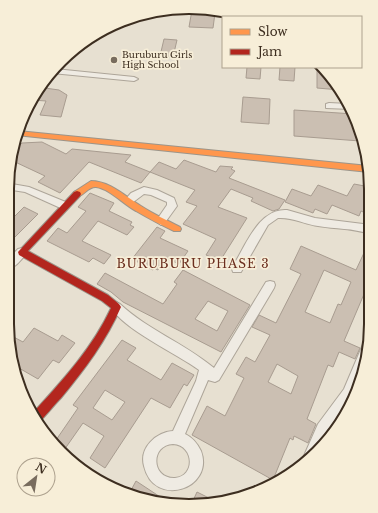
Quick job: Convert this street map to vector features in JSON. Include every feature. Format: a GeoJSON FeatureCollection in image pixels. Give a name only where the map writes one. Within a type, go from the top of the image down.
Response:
{"type":"FeatureCollection","features":[{"type":"Feature","properties":{"kind":"street"},"geometry":{"type":"LineString","coordinates":[[59,72],[134,79]]}},
{"type":"Feature","properties":{"kind":"street"},"geometry":{"type":"LineString","coordinates":[[329,106],[343,107]]}},
{"type":"Feature","properties":{"kind":"street"},"geometry":{"type":"LineString","coordinates":[[23,134],[363,168]]}},
{"type":"Feature","properties":{"kind":"street"},"geometry":{"type":"LineString","coordinates":[[14,260],[65,206],[87,186],[92,184],[97,184],[177,229]]}},
{"type":"Feature","properties":{"kind":"street"},"geometry":{"type":"LineString","coordinates":[[14,187],[26,189],[65,206]]}},
{"type":"Feature","properties":{"kind":"street"},"geometry":{"type":"LineString","coordinates":[[129,201],[136,192],[147,190],[171,200],[172,206],[161,221]]}},
{"type":"Feature","properties":{"kind":"street"},"geometry":{"type":"LineString","coordinates":[[237,269],[266,222],[279,214],[287,214],[315,222],[355,226],[364,228]]}},
{"type":"Feature","properties":{"kind":"street"},"geometry":{"type":"LineString","coordinates":[[22,252],[105,298],[138,326],[201,362],[215,376]]}},
{"type":"Feature","properties":{"kind":"street"},"geometry":{"type":"LineString","coordinates":[[215,376],[270,285]]}},
{"type":"Feature","properties":{"kind":"street"},"geometry":{"type":"LineString","coordinates":[[39,414],[97,340],[114,313],[116,307]]}},
{"type":"Feature","properties":{"kind":"street"},"geometry":{"type":"LineString","coordinates":[[177,437],[202,382],[204,373],[215,376]]}},
{"type":"Feature","properties":{"kind":"street"},"geometry":{"type":"LineString","coordinates":[[326,431],[345,403]]}},
{"type":"Feature","properties":{"kind":"building"},"geometry":{"type":"Polygon","coordinates":[[[191,14],[215,15],[213,28],[189,27],[191,14]]]}},
{"type":"Feature","properties":{"kind":"building"},"geometry":{"type":"Polygon","coordinates":[[[164,39],[177,40],[173,57],[160,56],[164,39]]]}},
{"type":"Feature","properties":{"kind":"building"},"geometry":{"type":"Polygon","coordinates":[[[247,68],[261,68],[260,79],[246,78],[247,68]]]}},
{"type":"Feature","properties":{"kind":"building"},"geometry":{"type":"Polygon","coordinates":[[[280,68],[295,68],[294,81],[279,80],[280,68]]]}},
{"type":"Feature","properties":{"kind":"building"},"geometry":{"type":"Polygon","coordinates":[[[317,69],[333,89],[317,88],[317,69]]]}},
{"type":"Feature","properties":{"kind":"building"},"geometry":{"type":"Polygon","coordinates":[[[46,88],[59,90],[67,95],[61,117],[40,115],[46,101],[37,100],[46,88]]]}},
{"type":"Feature","properties":{"kind":"building"},"geometry":{"type":"Polygon","coordinates":[[[243,97],[270,99],[269,124],[241,122],[243,97]]]}},
{"type":"Feature","properties":{"kind":"building"},"geometry":{"type":"Polygon","coordinates":[[[294,110],[347,114],[357,141],[294,136],[294,110]]]}},
{"type":"Feature","properties":{"kind":"building"},"geometry":{"type":"Polygon","coordinates":[[[42,142],[66,154],[72,149],[131,155],[125,162],[150,172],[141,183],[89,162],[60,193],[38,182],[45,176],[16,162],[20,145],[22,143],[42,142]]]}},
{"type":"Feature","properties":{"kind":"building"},"geometry":{"type":"Polygon","coordinates":[[[184,160],[216,172],[220,166],[233,167],[231,169],[235,171],[229,178],[285,200],[279,209],[273,211],[251,201],[253,198],[231,189],[218,207],[247,218],[220,261],[206,255],[216,239],[183,224],[197,206],[186,202],[195,190],[150,172],[159,162],[176,169],[184,160]]]}},
{"type":"Feature","properties":{"kind":"building"},"geometry":{"type":"Polygon","coordinates":[[[354,184],[364,186],[364,212],[361,211],[359,216],[332,205],[327,214],[315,209],[313,213],[285,202],[292,189],[311,196],[318,185],[347,196],[354,184]]]}},
{"type":"Feature","properties":{"kind":"building"},"geometry":{"type":"Polygon","coordinates":[[[90,193],[114,203],[109,211],[132,222],[130,225],[134,227],[127,235],[98,221],[82,241],[111,255],[104,264],[93,258],[89,262],[47,241],[58,228],[67,233],[86,211],[78,207],[90,193]]]}},
{"type":"Feature","properties":{"kind":"building"},"geometry":{"type":"Polygon","coordinates":[[[24,207],[38,214],[14,238],[14,217],[24,207]]]}},
{"type":"Feature","properties":{"kind":"building"},"geometry":{"type":"Polygon","coordinates":[[[157,227],[165,231],[160,238],[188,251],[179,264],[166,258],[158,270],[154,268],[153,270],[132,259],[157,227]]]}},
{"type":"Feature","properties":{"kind":"building"},"geometry":{"type":"Polygon","coordinates":[[[301,246],[356,270],[364,253],[364,294],[344,341],[360,348],[355,359],[339,352],[333,367],[328,365],[307,419],[316,424],[308,443],[294,436],[293,440],[290,438],[274,477],[271,479],[192,435],[207,406],[225,416],[244,378],[236,374],[246,357],[255,362],[270,335],[252,327],[259,315],[276,323],[301,274],[290,269],[301,246]],[[324,270],[305,312],[330,323],[338,304],[341,305],[351,282],[324,270]],[[277,364],[268,382],[291,394],[298,376],[277,364]]]}},
{"type":"Feature","properties":{"kind":"building"},"geometry":{"type":"Polygon","coordinates":[[[183,270],[250,305],[221,352],[123,302],[111,292],[97,284],[105,273],[163,304],[177,284],[174,282],[183,270]],[[208,301],[195,319],[217,331],[228,311],[208,301]]]}},
{"type":"Feature","properties":{"kind":"building"},"geometry":{"type":"Polygon","coordinates":[[[34,328],[58,341],[62,335],[75,343],[59,363],[53,360],[38,379],[20,369],[14,337],[23,342],[34,328]]]}},
{"type":"Feature","properties":{"kind":"building"},"geometry":{"type":"Polygon","coordinates":[[[122,340],[136,348],[127,360],[161,380],[172,363],[194,375],[187,386],[184,384],[170,408],[151,398],[105,468],[90,458],[104,436],[83,423],[65,448],[57,439],[78,408],[73,405],[122,340]],[[105,390],[93,408],[112,420],[125,402],[105,390]]]}},
{"type":"Feature","properties":{"kind":"building"},"geometry":{"type":"Polygon","coordinates":[[[136,481],[160,497],[155,496],[131,489],[136,481]]]}},
{"type":"Feature","properties":{"kind":"building"},"geometry":{"type":"Polygon","coordinates":[[[197,492],[209,498],[200,499],[194,499],[197,492]]]}},
{"type":"Feature","properties":{"kind":"traffic: slow"},"geometry":{"type":"LineString","coordinates":[[23,134],[363,168]]}},
{"type":"Feature","properties":{"kind":"traffic: slow"},"geometry":{"type":"LineString","coordinates":[[77,194],[91,184],[97,184],[109,189],[139,209],[177,229]]}},
{"type":"Feature","properties":{"kind":"traffic: jam"},"geometry":{"type":"LineString","coordinates":[[39,415],[91,352],[101,337],[116,307],[105,298],[22,252],[77,194]]}},
{"type":"Feature","properties":{"kind":"place","name":"Buruburu Girls High School"},"geometry":{"type":"Point","coordinates":[114,60]}},
{"type":"Feature","properties":{"kind":"district","name":"BURUBURU PHASE 3"},"geometry":{"type":"Point","coordinates":[193,264]}}]}
